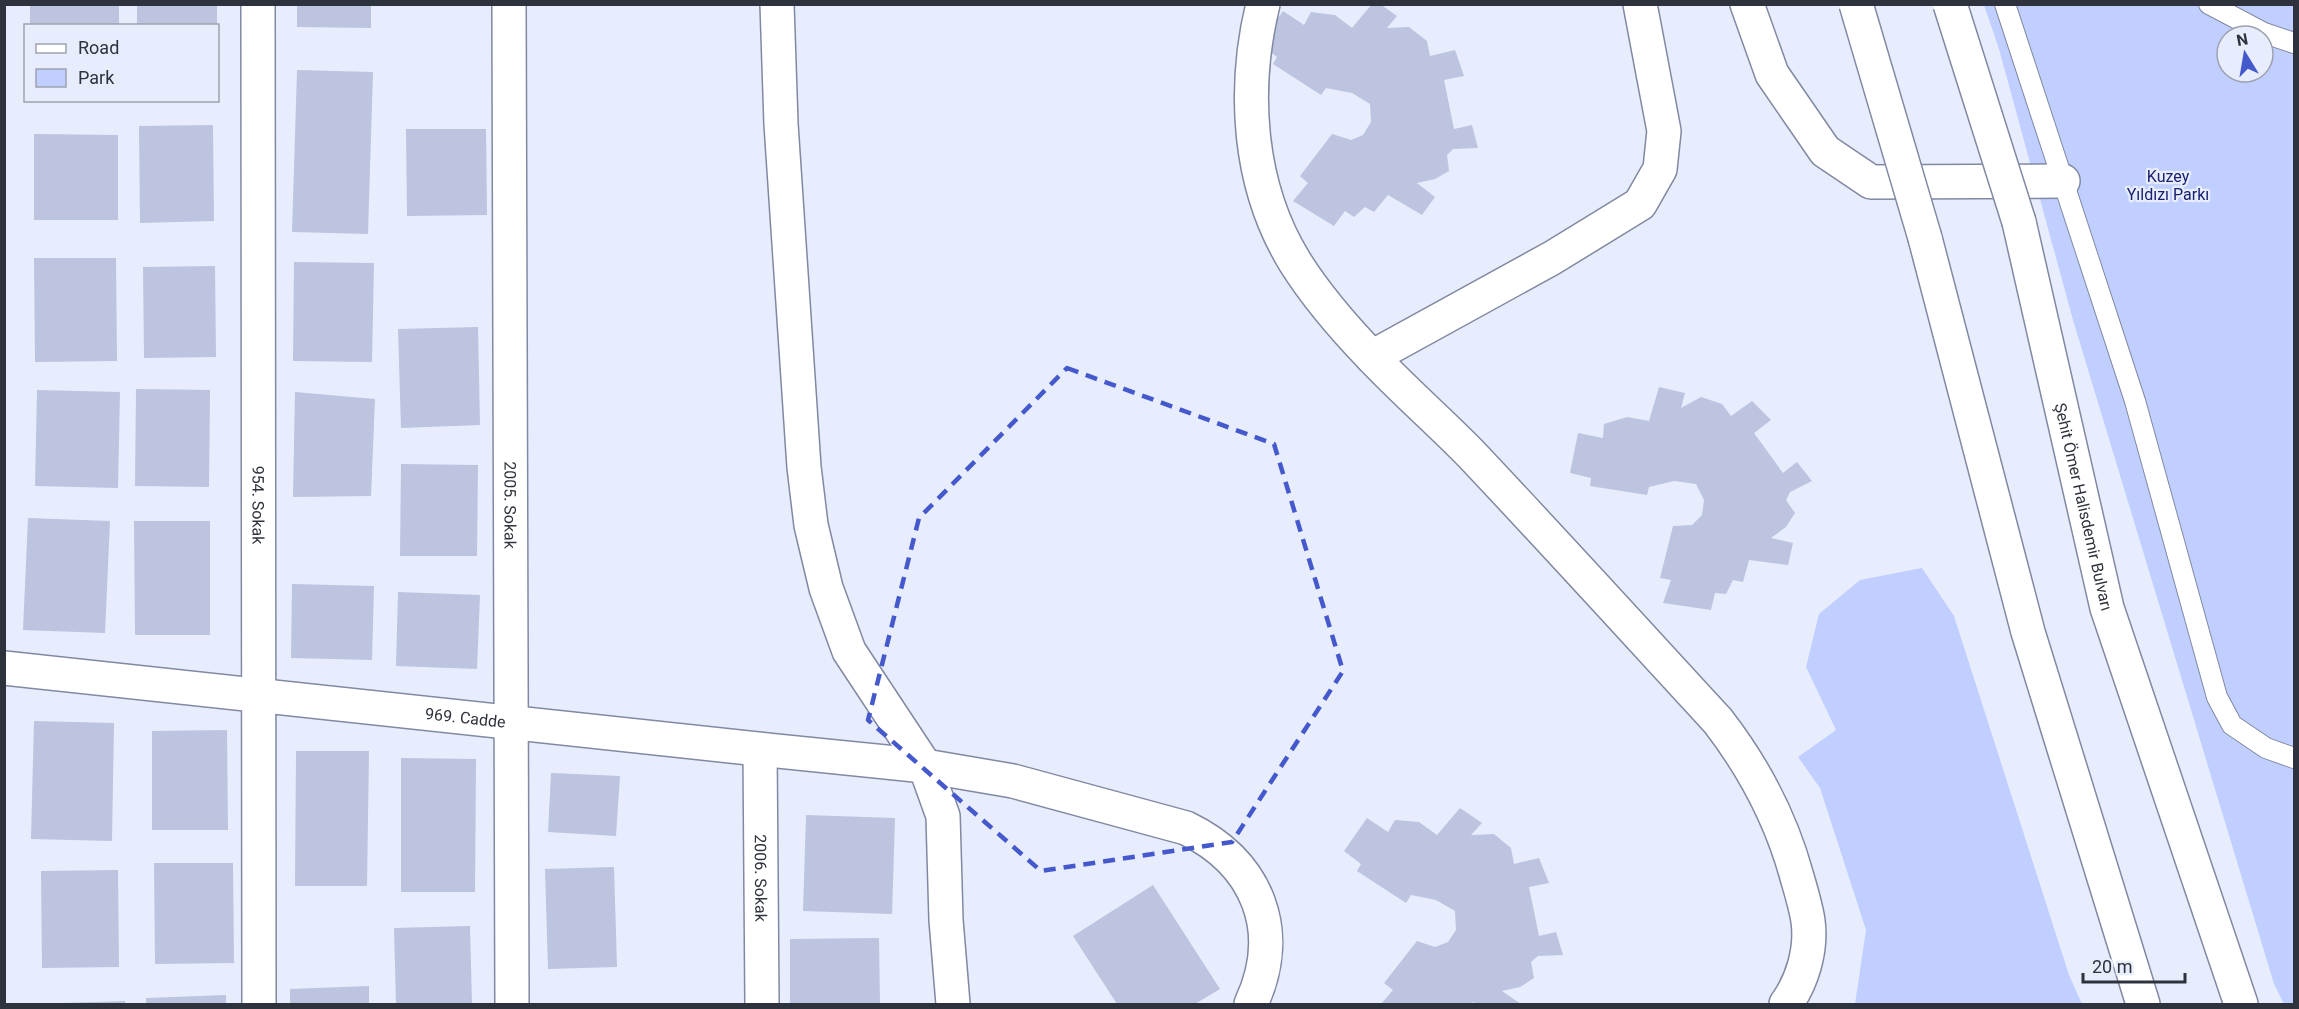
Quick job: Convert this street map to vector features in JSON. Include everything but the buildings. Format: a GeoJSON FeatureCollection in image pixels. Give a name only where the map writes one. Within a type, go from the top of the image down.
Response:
{"type":"FeatureCollection","features":[{"type":"Feature","properties":{"kind":"main road","name":"954. Sokak"},"geometry":{"type":"LineString","coordinates":[[258,4],[259,1005]]}},
{"type":"Feature","properties":{"kind":"main road","name":"2005. Sokak"},"geometry":{"type":"LineString","coordinates":[[509,4],[512,1005]]}},
{"type":"Feature","properties":{"kind":"main road"},"geometry":{"type":"LineString","coordinates":[[777,4],[780,124],[804,467],[811,525],[826,588],[849,651],[925,766],[943,816],[946,920],[953,1005]]}},
{"type":"Feature","properties":{"kind":"main road"},"geometry":{"type":"LineString","coordinates":[[1263,4],[1254,39],[1250,81],[1251,127],[1259,173],[1274,219],[1294,261],[1320,299],[1372,357],[1470,454],[1718,721],[1741,750],[1767,794],[1786,840],[1808,922],[1806,962],[1795,992],[1786,1005]]}},
{"type":"Feature","properties":{"kind":"main road"},"geometry":{"type":"LineString","coordinates":[[1372,357],[1552,258],[1640,204],[1660,169],[1664,132],[1640,4]]}},
{"type":"Feature","properties":{"kind":"main road"},"geometry":{"type":"LineString","coordinates":[[1747,4],[1772,75],[1825,151],[1871,182],[2063,181]]}},
{"type":"Feature","properties":{"kind":"main road"},"geometry":{"type":"LineString","coordinates":[[1856,4],[1925,238],[2028,632],[2143,1005]]}},
{"type":"Feature","properties":{"kind":"main road","name":"Şehit Ömer Halisdemir Bulvarı"},"geometry":{"type":"LineString","coordinates":[[1950,4],[2019,222],[2107,608],[2241,1005]]}},
{"type":"Feature","properties":{"kind":"main road","name":"969. Cadde"},"geometry":{"type":"LineString","coordinates":[[4,668],[258,693],[760,750],[925,766],[1013,781],[1186,828],[1205,837],[1223,850],[1239,867],[1253,889],[1262,911],[1266,936],[1266,960],[1261,982],[1251,1005]]}},
{"type":"Feature","properties":{"kind":"main road","name":"2006. Sokak"},"geometry":{"type":"LineString","coordinates":[[760,750],[762,1005]]}},
{"type":"Feature","properties":{"kind":"lane"},"geometry":{"type":"LineString","coordinates":[[2005,4],[2135,401],[2217,697],[2232,725],[2266,748],[2295,758]]}},
{"type":"Feature","properties":{"kind":"lane"},"geometry":{"type":"LineString","coordinates":[[2209,4],[2264,33],[2295,43]]}},
{"type":"Feature","properties":{"kind":"highlighted area"},"geometry":{"type":"Polygon","coordinates":[[[1067,368],[1274,444],[1343,671],[1232,842],[1041,871],[868,720],[919,518],[1067,368]]]}},
{"type":"Feature","properties":{"kind":"green space","name":"Kuzey Yıldızı Parkı"},"geometry":{"type":"Polygon","coordinates":[[[1984,5],[2294,5],[2294,1004],[2284,1004],[2274,984],[2073,320],[1999,49],[1984,5]]]}},
{"type":"Feature","properties":{"kind":"green space"},"geometry":{"type":"Polygon","coordinates":[[[1922,568],[1954,616],[2069,975],[2082,1004],[1855,1004],[1866,930],[1820,788],[1798,757],[1836,730],[1806,667],[1819,614],[1860,580],[1922,568]]]}}]}
